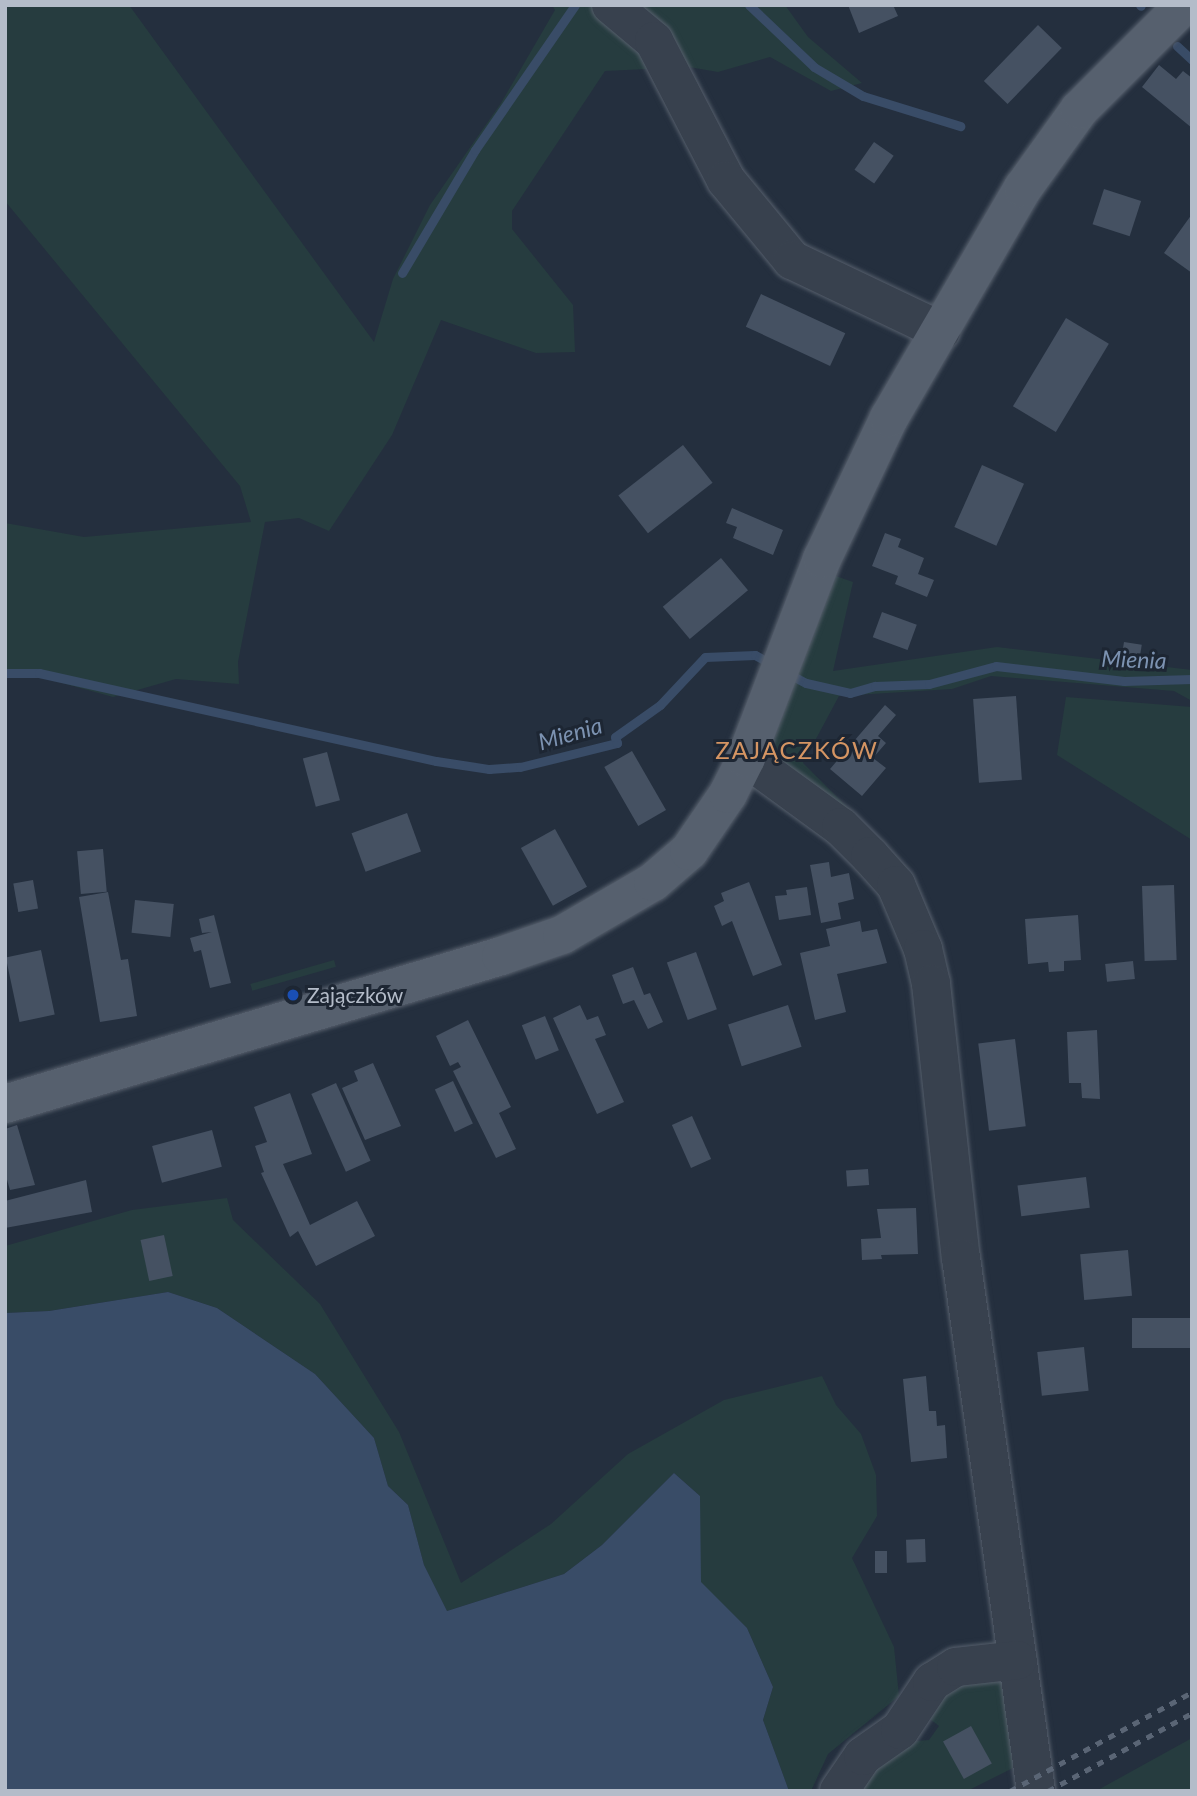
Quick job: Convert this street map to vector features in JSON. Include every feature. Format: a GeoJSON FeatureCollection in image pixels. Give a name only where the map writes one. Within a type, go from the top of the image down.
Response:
{"type":"FeatureCollection","features":[{"type":"Feature","properties":{"kind":"main road"},"geometry":{"type":"LineString","coordinates":[[5,1104],[500,956],[562,934],[653,882],[689,851],[728,794],[746,758],[822,559],[889,418],[1023,188],[1072,118],[1184,5]]}},
{"type":"Feature","properties":{"kind":"street"},"geometry":{"type":"LineString","coordinates":[[611,5],[654,41],[726,180],[792,260],[941,331]]}},
{"type":"Feature","properties":{"kind":"street"},"geometry":{"type":"LineString","coordinates":[[746,758],[841,827],[870,856],[895,885],[923,949],[931,984],[961,1258],[1036,1791]]}},
{"type":"Feature","properties":{"kind":"street"},"geometry":{"type":"LineString","coordinates":[[839,1791],[863,1756],[900,1730],[932,1682],[956,1667],[1018,1660]]}},
{"type":"Feature","properties":{"kind":"green space"},"geometry":{"type":"Polygon","coordinates":[[[5,5],[129,5],[374,342],[393,279],[430,205],[501,103],[555,10],[552,5],[785,5],[808,37],[862,83],[831,91],[770,57],[718,72],[689,67],[605,71],[512,211],[512,229],[573,305],[575,352],[536,353],[441,320],[392,435],[329,531],[299,518],[265,522],[238,662],[239,684],[176,679],[113,697],[37,676],[5,678],[5,523],[84,537],[251,522],[240,486],[5,201],[5,5]]]}},
{"type":"Feature","properties":{"kind":"green space"},"geometry":{"type":"Polygon","coordinates":[[[833,575],[853,582],[833,671],[997,647],[1192,670],[1192,701],[1174,691],[991,676],[952,689],[839,696],[803,763],[856,816],[780,768],[771,747],[833,575]]]}},
{"type":"Feature","properties":{"kind":"green space"},"geometry":{"type":"Polygon","coordinates":[[[1066,697],[1192,707],[1192,840],[1057,755],[1066,697]]]}},
{"type":"Feature","properties":{"kind":"green space"},"geometry":{"type":"Polygon","coordinates":[[[334,960],[336,967],[252,991],[250,984],[334,960]]]}},
{"type":"Feature","properties":{"kind":"green space"},"geometry":{"type":"Polygon","coordinates":[[[227,1198],[233,1220],[320,1304],[399,1432],[461,1583],[551,1524],[628,1454],[724,1400],[822,1376],[836,1405],[861,1434],[876,1475],[877,1516],[852,1558],[894,1647],[899,1696],[828,1754],[811,1791],[789,1791],[763,1720],[773,1687],[747,1628],[700,1582],[700,1496],[674,1473],[602,1545],[564,1574],[447,1611],[424,1565],[408,1505],[388,1486],[374,1438],[315,1374],[217,1308],[168,1292],[49,1311],[5,1313],[5,1246],[132,1210],[227,1198]]]}},
{"type":"Feature","properties":{"kind":"green space"},"geometry":{"type":"Polygon","coordinates":[[[959,1677],[1002,1677],[1017,1766],[967,1791],[859,1791],[878,1761],[902,1742],[929,1740],[939,1726],[922,1713],[959,1677]]]}},
{"type":"Feature","properties":{"kind":"green space"},"geometry":{"type":"Polygon","coordinates":[[[1192,1738],[1192,1791],[1096,1791],[1192,1738]]]}},
{"type":"Feature","properties":{"kind":"water"},"geometry":{"type":"Polygon","coordinates":[[[168,1292],[217,1308],[315,1374],[374,1438],[388,1486],[408,1505],[424,1565],[447,1611],[564,1574],[602,1545],[674,1473],[700,1496],[701,1582],[747,1628],[773,1687],[763,1720],[789,1791],[5,1791],[5,1313],[49,1311],[168,1292]]]}},
{"type":"Feature","properties":{"kind":"building"},"geometry":{"type":"Polygon","coordinates":[[[848,5],[893,5],[898,16],[859,33],[848,5]]]}},
{"type":"Feature","properties":{"kind":"building"},"geometry":{"type":"Polygon","coordinates":[[[1038,25],[1062,48],[1008,104],[984,81],[1038,25]]]}},
{"type":"Feature","properties":{"kind":"building"},"geometry":{"type":"Polygon","coordinates":[[[1159,65],[1176,79],[1183,71],[1192,78],[1192,128],[1142,87],[1159,65]]]}},
{"type":"Feature","properties":{"kind":"building"},"geometry":{"type":"Polygon","coordinates":[[[874,142],[894,156],[874,184],[854,170],[874,142]]]}},
{"type":"Feature","properties":{"kind":"building"},"geometry":{"type":"Polygon","coordinates":[[[1104,189],[1141,201],[1130,236],[1093,224],[1104,189]]]}},
{"type":"Feature","properties":{"kind":"building"},"geometry":{"type":"Polygon","coordinates":[[[1192,214],[1192,273],[1164,253],[1192,214]]]}},
{"type":"Feature","properties":{"kind":"building"},"geometry":{"type":"Polygon","coordinates":[[[761,294],[845,333],[830,366],[746,327],[761,294]]]}},
{"type":"Feature","properties":{"kind":"building"},"geometry":{"type":"Polygon","coordinates":[[[1066,318],[1109,344],[1056,432],[1013,406],[1066,318]]]}},
{"type":"Feature","properties":{"kind":"building"},"geometry":{"type":"Polygon","coordinates":[[[683,445],[713,483],[648,533],[618,495],[683,445]]]}},
{"type":"Feature","properties":{"kind":"building"},"geometry":{"type":"Polygon","coordinates":[[[982,465],[1024,484],[996,546],[954,527],[982,465]]]}},
{"type":"Feature","properties":{"kind":"building"},"geometry":{"type":"Polygon","coordinates":[[[732,508],[783,530],[773,555],[733,538],[737,527],[726,523],[732,508]]]}},
{"type":"Feature","properties":{"kind":"building"},"geometry":{"type":"Polygon","coordinates":[[[885,533],[901,539],[898,547],[924,558],[918,574],[934,580],[927,597],[895,584],[898,576],[872,566],[885,533]]]}},
{"type":"Feature","properties":{"kind":"building"},"geometry":{"type":"Polygon","coordinates":[[[721,558],[748,590],[690,639],[663,607],[721,558]]]}},
{"type":"Feature","properties":{"kind":"building"},"geometry":{"type":"Polygon","coordinates":[[[882,612],[917,625],[908,650],[873,637],[882,612]]]}},
{"type":"Feature","properties":{"kind":"building"},"geometry":{"type":"Polygon","coordinates":[[[1124,642],[1142,645],[1139,661],[1121,658],[1124,642]]]}},
{"type":"Feature","properties":{"kind":"building"},"geometry":{"type":"Polygon","coordinates":[[[1016,696],[1022,780],[979,783],[973,699],[1016,696]]]}},
{"type":"Feature","properties":{"kind":"building"},"geometry":{"type":"Polygon","coordinates":[[[885,705],[896,715],[878,736],[886,743],[873,758],[886,768],[862,796],[830,769],[885,705]]]}},
{"type":"Feature","properties":{"kind":"building"},"geometry":{"type":"Polygon","coordinates":[[[632,751],[666,810],[638,826],[604,767],[632,751]]]}},
{"type":"Feature","properties":{"kind":"building"},"geometry":{"type":"Polygon","coordinates":[[[327,752],[340,800],[316,807],[303,758],[327,752]]]}},
{"type":"Feature","properties":{"kind":"building"},"geometry":{"type":"Polygon","coordinates":[[[407,813],[421,852],[366,872],[352,833],[407,813]]]}},
{"type":"Feature","properties":{"kind":"building"},"geometry":{"type":"Polygon","coordinates":[[[555,829],[587,887],[553,906],[521,848],[555,829]]]}},
{"type":"Feature","properties":{"kind":"building"},"geometry":{"type":"Polygon","coordinates":[[[103,849],[107,892],[81,894],[77,851],[103,849]]]}},
{"type":"Feature","properties":{"kind":"building"},"geometry":{"type":"Polygon","coordinates":[[[829,862],[831,877],[849,873],[854,899],[838,903],[841,919],[821,923],[810,865],[829,862]]]}},
{"type":"Feature","properties":{"kind":"building"},"geometry":{"type":"Polygon","coordinates":[[[33,880],[38,909],[18,912],[13,883],[33,880]]]}},
{"type":"Feature","properties":{"kind":"building"},"geometry":{"type":"Polygon","coordinates":[[[749,882],[782,965],[753,976],[732,921],[722,926],[714,906],[724,901],[721,893],[749,882]]]}},
{"type":"Feature","properties":{"kind":"building"},"geometry":{"type":"Polygon","coordinates":[[[1174,885],[1177,960],[1145,961],[1142,886],[1174,885]]]}},
{"type":"Feature","properties":{"kind":"building"},"geometry":{"type":"Polygon","coordinates":[[[807,887],[811,915],[779,920],[775,896],[787,895],[786,890],[807,887]]]}},
{"type":"Feature","properties":{"kind":"building"},"geometry":{"type":"Polygon","coordinates":[[[108,892],[121,960],[128,959],[137,1016],[100,1022],[79,897],[108,892]]]}},
{"type":"Feature","properties":{"kind":"building"},"geometry":{"type":"Polygon","coordinates":[[[135,900],[174,904],[170,937],[132,933],[135,900]]]}},
{"type":"Feature","properties":{"kind":"building"},"geometry":{"type":"Polygon","coordinates":[[[214,915],[231,983],[210,988],[201,950],[194,952],[190,938],[212,932],[202,933],[199,919],[214,915]]]}},
{"type":"Feature","properties":{"kind":"building"},"geometry":{"type":"Polygon","coordinates":[[[1078,915],[1081,960],[1064,961],[1064,971],[1049,972],[1048,962],[1028,964],[1025,919],[1078,915]]]}},
{"type":"Feature","properties":{"kind":"building"},"geometry":{"type":"Polygon","coordinates":[[[860,921],[862,932],[877,929],[887,963],[837,974],[846,1012],[815,1020],[800,953],[830,946],[826,929],[860,921]]]}},
{"type":"Feature","properties":{"kind":"building"},"geometry":{"type":"Polygon","coordinates":[[[41,950],[55,1015],[20,1022],[6,957],[41,950]]]}},
{"type":"Feature","properties":{"kind":"building"},"geometry":{"type":"Polygon","coordinates":[[[696,952],[717,1009],[688,1020],[667,963],[696,952]]]}},
{"type":"Feature","properties":{"kind":"building"},"geometry":{"type":"Polygon","coordinates":[[[1133,961],[1135,979],[1107,982],[1105,964],[1133,961]]]}},
{"type":"Feature","properties":{"kind":"building"},"geometry":{"type":"Polygon","coordinates":[[[633,967],[644,995],[650,993],[663,1022],[648,1029],[634,1000],[623,1004],[612,975],[633,967]]]}},
{"type":"Feature","properties":{"kind":"building"},"geometry":{"type":"Polygon","coordinates":[[[580,1005],[587,1020],[598,1016],[606,1035],[595,1039],[624,1102],[597,1114],[553,1018],[580,1005]]]}},
{"type":"Feature","properties":{"kind":"building"},"geometry":{"type":"Polygon","coordinates":[[[788,1005],[802,1047],[742,1066],[728,1024],[788,1005]]]}},
{"type":"Feature","properties":{"kind":"building"},"geometry":{"type":"Polygon","coordinates":[[[545,1016],[559,1050],[536,1060],[522,1025],[545,1016]]]}},
{"type":"Feature","properties":{"kind":"building"},"geometry":{"type":"Polygon","coordinates":[[[468,1020],[511,1107],[499,1113],[516,1149],[496,1158],[453,1071],[461,1067],[458,1062],[450,1066],[436,1036],[468,1020]]]}},
{"type":"Feature","properties":{"kind":"building"},"geometry":{"type":"Polygon","coordinates":[[[1097,1030],[1100,1099],[1082,1098],[1081,1083],[1069,1083],[1067,1032],[1097,1030]]]}},
{"type":"Feature","properties":{"kind":"building"},"geometry":{"type":"Polygon","coordinates":[[[1015,1039],[1026,1126],[989,1131],[978,1044],[1015,1039]]]}},
{"type":"Feature","properties":{"kind":"building"},"geometry":{"type":"Polygon","coordinates":[[[373,1063],[401,1126],[365,1140],[342,1088],[358,1081],[354,1071],[373,1063]]]}},
{"type":"Feature","properties":{"kind":"building"},"geometry":{"type":"Polygon","coordinates":[[[453,1081],[473,1124],[455,1132],[435,1089],[453,1081]]]}},
{"type":"Feature","properties":{"kind":"building"},"geometry":{"type":"Polygon","coordinates":[[[336,1083],[371,1161],[346,1172],[311,1094],[336,1083]]]}},
{"type":"Feature","properties":{"kind":"building"},"geometry":{"type":"Polygon","coordinates":[[[290,1093],[312,1154],[283,1164],[310,1225],[357,1201],[375,1236],[316,1266],[298,1231],[290,1237],[261,1173],[264,1172],[255,1146],[267,1142],[254,1107],[290,1093]]]}},
{"type":"Feature","properties":{"kind":"building"},"geometry":{"type":"Polygon","coordinates":[[[692,1116],[711,1159],[691,1168],[672,1125],[692,1116]]]}},
{"type":"Feature","properties":{"kind":"building"},"geometry":{"type":"Polygon","coordinates":[[[17,1125],[35,1185],[10,1190],[5,1173],[5,1129],[17,1125]]]}},
{"type":"Feature","properties":{"kind":"building"},"geometry":{"type":"Polygon","coordinates":[[[212,1130],[222,1167],[162,1183],[152,1146],[212,1130]]]}},
{"type":"Feature","properties":{"kind":"building"},"geometry":{"type":"Polygon","coordinates":[[[868,1169],[869,1185],[847,1186],[846,1171],[868,1169]]]}},
{"type":"Feature","properties":{"kind":"building"},"geometry":{"type":"Polygon","coordinates":[[[1086,1177],[1090,1208],[1021,1216],[1018,1185],[1086,1177]]]}},
{"type":"Feature","properties":{"kind":"building"},"geometry":{"type":"Polygon","coordinates":[[[86,1180],[92,1212],[5,1228],[5,1201],[86,1180]]]}},
{"type":"Feature","properties":{"kind":"building"},"geometry":{"type":"Polygon","coordinates":[[[916,1208],[918,1254],[881,1255],[882,1259],[862,1260],[861,1239],[881,1238],[877,1209],[916,1208]]]}},
{"type":"Feature","properties":{"kind":"building"},"geometry":{"type":"Polygon","coordinates":[[[164,1235],[173,1276],[149,1281],[141,1240],[164,1235]]]}},
{"type":"Feature","properties":{"kind":"building"},"geometry":{"type":"Polygon","coordinates":[[[1128,1250],[1132,1296],[1084,1300],[1080,1254],[1128,1250]]]}},
{"type":"Feature","properties":{"kind":"building"},"geometry":{"type":"Polygon","coordinates":[[[1132,1318],[1192,1318],[1192,1348],[1132,1348],[1132,1318]]]}},
{"type":"Feature","properties":{"kind":"building"},"geometry":{"type":"Polygon","coordinates":[[[1084,1347],[1089,1391],[1042,1396],[1037,1352],[1084,1347]]]}},
{"type":"Feature","properties":{"kind":"building"},"geometry":{"type":"Polygon","coordinates":[[[926,1376],[929,1411],[936,1411],[937,1426],[945,1425],[947,1458],[911,1462],[903,1379],[926,1376]]]}},
{"type":"Feature","properties":{"kind":"building"},"geometry":{"type":"Polygon","coordinates":[[[925,1539],[926,1562],[907,1563],[906,1540],[925,1539]]]}},
{"type":"Feature","properties":{"kind":"building"},"geometry":{"type":"Polygon","coordinates":[[[875,1551],[887,1551],[887,1573],[875,1573],[875,1551]]]}},
{"type":"Feature","properties":{"kind":"building"},"geometry":{"type":"Polygon","coordinates":[[[971,1726],[992,1764],[964,1779],[943,1742],[971,1726]]]}},
{"type":"Feature","properties":{"kind":"waterway"},"geometry":{"type":"LineString","coordinates":[[402,273],[475,150],[575,5]]}},
{"type":"Feature","properties":{"kind":"waterway"},"geometry":{"type":"LineString","coordinates":[[749,5],[814,67],[863,96],[960,126]]}},
{"type":"Feature","properties":{"kind":"waterway"},"geometry":{"type":"LineString","coordinates":[[1177,46],[1192,60]]}},
{"type":"Feature","properties":{"kind":"waterway","name":"Mienia"},"geometry":{"type":"LineString","coordinates":[[5,673],[39,673],[436,761],[489,769],[520,767],[617,743],[615,737],[660,705],[705,657],[755,655],[771,664]]}},
{"type":"Feature","properties":{"kind":"waterway","name":"Mienia"},"geometry":{"type":"LineString","coordinates":[[789,674],[806,683],[850,693],[875,686],[929,684],[996,666],[1124,681],[1192,679]]}},
{"type":"Feature","properties":{"kind":"railway"},"geometry":{"type":"LineString","coordinates":[[1010,1791],[1192,1692]]}},
{"type":"Feature","properties":{"kind":"railway"},"geometry":{"type":"LineString","coordinates":[[1048,1791],[1192,1713]]}},
{"type":"Feature","properties":{"kind":"place","name":"Zajączków"},"geometry":{"type":"Point","coordinates":[293,995]}},
{"type":"Feature","properties":{"kind":"district","name":"ZAJĄCZKÓW"},"geometry":{"type":"Point","coordinates":[797,750]}}]}
